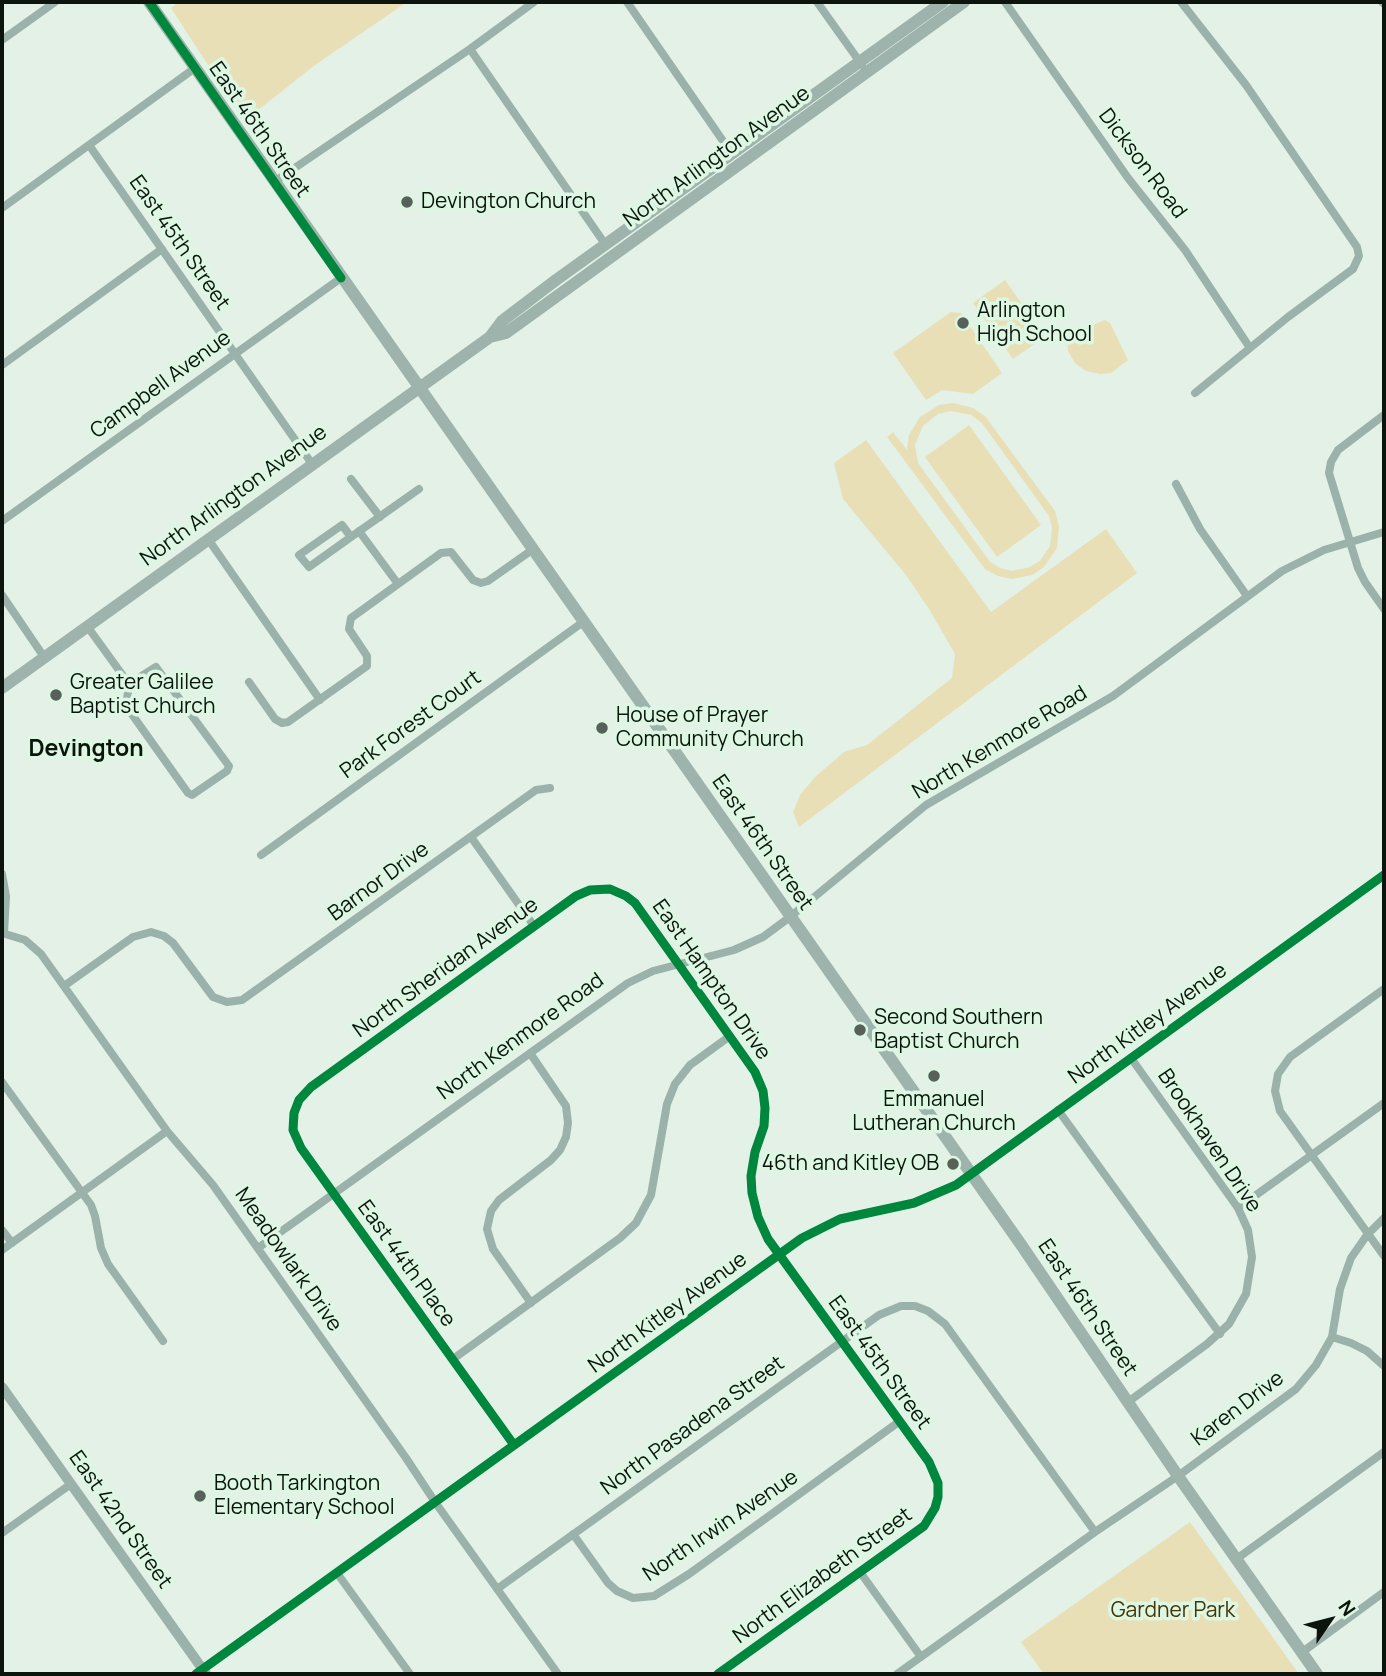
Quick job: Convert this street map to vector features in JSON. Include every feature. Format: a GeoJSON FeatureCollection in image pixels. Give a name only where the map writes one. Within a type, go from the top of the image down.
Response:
{"type":"FeatureCollection","features":[{"type":"Feature","properties":{"kind":"main road","name":"East 46th Street"},"geometry":{"type":"LineString","coordinates":[[149,2],[971,1174],[1235,1560],[1317,1674]]}},
{"type":"Feature","properties":{"kind":"main road","name":"North Arlington Avenue"},"geometry":{"type":"LineString","coordinates":[[490,337],[506,333],[864,67],[943,2]]}},
{"type":"Feature","properties":{"kind":"main road","name":"North Arlington Avenue"},"geometry":{"type":"LineString","coordinates":[[2,688],[490,337],[502,321],[524,303],[605,244],[732,154],[964,2]]}},
{"type":"Feature","properties":{"kind":"street"},"geometry":{"type":"LineString","coordinates":[[2,40],[55,2]]}},
{"type":"Feature","properties":{"kind":"street"},"geometry":{"type":"LineString","coordinates":[[274,182],[470,49],[534,2]]}},
{"type":"Feature","properties":{"kind":"street"},"geometry":{"type":"LineString","coordinates":[[626,2],[732,154]]}},
{"type":"Feature","properties":{"kind":"street"},"geometry":{"type":"LineString","coordinates":[[817,2],[864,67]]}},
{"type":"Feature","properties":{"kind":"street","name":"Dickson Road"},"geometry":{"type":"LineString","coordinates":[[1005,2],[1128,178],[1185,250],[1250,348]]}},
{"type":"Feature","properties":{"kind":"street"},"geometry":{"type":"LineString","coordinates":[[1181,2],[1246,85],[1357,247],[1359,259],[1353,269],[1195,393]]}},
{"type":"Feature","properties":{"kind":"street"},"geometry":{"type":"LineString","coordinates":[[470,49],[605,244]]}},
{"type":"Feature","properties":{"kind":"street"},"geometry":{"type":"LineString","coordinates":[[2,208],[195,68]]}},
{"type":"Feature","properties":{"kind":"street","name":"East 45th Street"},"geometry":{"type":"LineString","coordinates":[[89,145],[312,464]]}},
{"type":"Feature","properties":{"kind":"street"},"geometry":{"type":"LineString","coordinates":[[2,365],[162,249]]}},
{"type":"Feature","properties":{"kind":"street","name":"Campbell Avenue"},"geometry":{"type":"LineString","coordinates":[[2,521],[341,278]]}},
{"type":"Feature","properties":{"kind":"street"},"geometry":{"type":"LineString","coordinates":[[1384,415],[1340,447],[1331,462],[1330,480],[1361,573],[1384,609]]}},
{"type":"Feature","properties":{"kind":"street"},"geometry":{"type":"LineString","coordinates":[[351,480],[380,517]]}},
{"type":"Feature","properties":{"kind":"street"},"geometry":{"type":"LineString","coordinates":[[1177,484],[1200,529],[1247,596]]}},
{"type":"Feature","properties":{"kind":"street"},"geometry":{"type":"LineString","coordinates":[[351,537],[342,525],[299,555],[309,567],[419,489]]}},
{"type":"Feature","properties":{"kind":"street"},"geometry":{"type":"LineString","coordinates":[[359,531],[398,584]]}},
{"type":"Feature","properties":{"kind":"street","name":"North Kenmore Road"},"geometry":{"type":"LineString","coordinates":[[258,1248],[628,983],[653,971],[741,948],[763,937],[926,805],[1113,696],[1297,562],[1384,532]]}},
{"type":"Feature","properties":{"kind":"street"},"geometry":{"type":"LineString","coordinates":[[208,539],[320,700]]}},
{"type":"Feature","properties":{"kind":"street"},"geometry":{"type":"LineString","coordinates":[[248,682],[275,719],[282,723],[290,721],[363,670],[368,663],[367,656],[349,629],[350,619],[441,553],[448,551],[456,555],[473,580],[485,582],[532,550]]}},
{"type":"Feature","properties":{"kind":"street"},"geometry":{"type":"LineString","coordinates":[[2,595],[44,657]]}},
{"type":"Feature","properties":{"kind":"street","name":"Park Forest Court"},"geometry":{"type":"LineString","coordinates":[[261,855],[583,622]]}},
{"type":"Feature","properties":{"kind":"street"},"geometry":{"type":"LineString","coordinates":[[87,626],[130,684],[127,710],[188,793],[193,795],[228,769],[228,764],[158,669],[152,668],[130,684]]}},
{"type":"Feature","properties":{"kind":"street","name":"Barnor Drive"},"geometry":{"type":"LineString","coordinates":[[64,986],[133,937],[146,932],[155,933],[173,943],[207,991],[215,998],[227,1002],[246,998],[536,790],[550,788]]}},
{"type":"Feature","properties":{"kind":"street"},"geometry":{"type":"LineString","coordinates":[[471,837],[534,926]]}},
{"type":"Feature","properties":{"kind":"street","name":"Meadowlark Drive"},"geometry":{"type":"LineString","coordinates":[[2,874],[6,896],[3,933],[22,938],[33,946],[64,986],[167,1131],[213,1185],[558,1674]]}},
{"type":"Feature","properties":{"kind":"street","name":"North Kitley Avenue"},"geometry":{"type":"LineString","coordinates":[[201,1673],[814,1231],[833,1221],[854,1215],[918,1202],[956,1185],[1384,875]]}},
{"type":"Feature","properties":{"kind":"street","name":"North Sheridan Avenue"},"geometry":{"type":"LineString","coordinates":[[301,1097],[311,1087],[582,893],[603,888],[620,893]]}},
{"type":"Feature","properties":{"kind":"street","name":"East Hampton Drive"},"geometry":{"type":"LineString","coordinates":[[620,893],[635,904],[755,1072],[764,1094],[764,1126],[753,1159],[751,1187],[758,1217],[768,1238],[780,1254]]}},
{"type":"Feature","properties":{"kind":"street"},"geometry":{"type":"LineString","coordinates":[[1384,989],[1290,1057],[1276,1084],[1280,1111],[1384,1256]]}},
{"type":"Feature","properties":{"kind":"street"},"geometry":{"type":"LineString","coordinates":[[453,1359],[620,1238],[640,1218],[653,1188],[667,1104],[672,1090],[688,1067],[730,1036]]}},
{"type":"Feature","properties":{"kind":"street"},"geometry":{"type":"LineString","coordinates":[[530,1053],[566,1106],[566,1137],[551,1160],[499,1199],[492,1208],[487,1229],[493,1249],[531,1303]]}},
{"type":"Feature","properties":{"kind":"street","name":"Brookhaven Drive"},"geometry":{"type":"LineString","coordinates":[[1128,1402],[1220,1334],[1240,1307],[1251,1278],[1251,1243],[1238,1208],[1131,1058]]}},
{"type":"Feature","properties":{"kind":"street"},"geometry":{"type":"LineString","coordinates":[[2,1082],[82,1193],[95,1216],[100,1245],[107,1264],[163,1341]]}},
{"type":"Feature","properties":{"kind":"street","name":"East 44th Place"},"geometry":{"type":"LineString","coordinates":[[301,1097],[294,1113],[295,1136],[333,1194],[514,1445]]}},
{"type":"Feature","properties":{"kind":"street"},"geometry":{"type":"LineString","coordinates":[[1238,1208],[1384,1103]]}},
{"type":"Feature","properties":{"kind":"street"},"geometry":{"type":"LineString","coordinates":[[1058,1110],[1220,1334]]}},
{"type":"Feature","properties":{"kind":"street"},"geometry":{"type":"LineString","coordinates":[[2,1250],[167,1131]]}},
{"type":"Feature","properties":{"kind":"street","name":"Karen Drive"},"geometry":{"type":"LineString","coordinates":[[897,1674],[1094,1532],[1178,1476],[1296,1389],[1316,1365],[1332,1337],[1346,1268],[1367,1234],[1384,1218]]}},
{"type":"Feature","properties":{"kind":"street"},"geometry":{"type":"LineString","coordinates":[[2,1230],[12,1243]]}},
{"type":"Feature","properties":{"kind":"street","name":"East 45th Street"},"geometry":{"type":"LineString","coordinates":[[780,1254],[933,1469],[938,1497]]}},
{"type":"Feature","properties":{"kind":"street","name":"North Pasadena Street"},"geometry":{"type":"LineString","coordinates":[[497,1589],[842,1341],[887,1310],[901,1306],[915,1306],[932,1312],[945,1324],[1094,1532]]}},
{"type":"Feature","properties":{"kind":"street"},"geometry":{"type":"LineString","coordinates":[[1332,1337],[1367,1351],[1384,1366]]}},
{"type":"Feature","properties":{"kind":"street","name":"East 42nd Street"},"geometry":{"type":"LineString","coordinates":[[2,1387],[201,1673]]}},
{"type":"Feature","properties":{"kind":"street","name":"North Irwin Avenue"},"geometry":{"type":"LineString","coordinates":[[573,1534],[608,1583],[617,1591],[633,1598],[654,1596],[689,1574],[900,1421]]}},
{"type":"Feature","properties":{"kind":"street"},"geometry":{"type":"LineString","coordinates":[[1235,1560],[1384,1452]]}},
{"type":"Feature","properties":{"kind":"street"},"geometry":{"type":"LineString","coordinates":[[2,1533],[71,1484]]}},
{"type":"Feature","properties":{"kind":"street","name":"North Elizabeth Street"},"geometry":{"type":"LineString","coordinates":[[718,1674],[923,1526],[934,1511],[938,1497]]}},
{"type":"Feature","properties":{"kind":"street"},"geometry":{"type":"LineString","coordinates":[[860,1572],[921,1657]]}},
{"type":"Feature","properties":{"kind":"street"},"geometry":{"type":"LineString","coordinates":[[337,1573],[410,1674]]}},
{"type":"Feature","properties":{"kind":"street"},"geometry":{"type":"LineString","coordinates":[[1301,1653],[1384,1592]]}},
{"type":"Feature","properties":{"kind":"green space"},"geometry":{"type":"Polygon","coordinates":[[[179,2],[407,2],[315,65],[243,119],[171,8],[179,2]]]}},
{"type":"Feature","properties":{"kind":"green space"},"geometry":{"type":"Polygon","coordinates":[[[1005,280],[1045,337],[1013,359],[973,303],[1005,280]]]}},
{"type":"Feature","properties":{"kind":"green space"},"geometry":{"type":"Polygon","coordinates":[[[951,312],[961,313],[1002,373],[973,394],[942,390],[926,400],[893,353],[951,312]]]}},
{"type":"Feature","properties":{"kind":"green space"},"geometry":{"type":"Polygon","coordinates":[[[1105,320],[1110,323],[1128,360],[1111,373],[1086,371],[1075,363],[1068,351],[1067,336],[1105,320]]]}},
{"type":"Feature","properties":{"kind":"green space"},"geometry":{"type":"Polygon","coordinates":[[[953,403],[973,408],[985,416],[1055,511],[1059,526],[1057,548],[1044,567],[1032,575],[1012,579],[985,569],[887,437],[893,432],[907,450],[909,435],[920,417],[939,405],[953,403]],[[951,411],[938,414],[923,426],[915,445],[918,463],[990,562],[1012,571],[1030,567],[1040,561],[1050,546],[1052,528],[1049,516],[982,423],[971,415],[951,411]]]}},
{"type":"Feature","properties":{"kind":"green space"},"geometry":{"type":"Polygon","coordinates":[[[969,425],[1041,525],[997,557],[925,457],[969,425]]]}},
{"type":"Feature","properties":{"kind":"green space"},"geometry":{"type":"Polygon","coordinates":[[[866,440],[991,612],[1106,529],[1137,573],[799,827],[793,812],[800,795],[814,778],[844,752],[867,745],[952,678],[955,654],[929,609],[906,575],[843,499],[834,463],[866,440]]]}},
{"type":"Feature","properties":{"kind":"green space","name":"Gardner Park"},"geometry":{"type":"Polygon","coordinates":[[[1190,1522],[1299,1674],[1044,1674],[1021,1642],[1190,1522]]]}},
{"type":"Feature","properties":{"kind":"cycle path"},"geometry":{"type":"LineString","coordinates":[[149,2],[341,278]]}},
{"type":"Feature","properties":{"kind":"cycle path"},"geometry":{"type":"LineString","coordinates":[[196,1674],[802,1238],[840,1219],[914,1203],[956,1185],[1384,875]]}},
{"type":"Feature","properties":{"kind":"cycle path"},"geometry":{"type":"LineString","coordinates":[[514,1445],[301,1148],[293,1130],[294,1113],[299,1100],[311,1087],[576,896],[590,890],[610,889],[635,903],[755,1072],[763,1091],[765,1108],[764,1126],[755,1152],[751,1176],[758,1217],[768,1239],[929,1462],[938,1483],[935,1508],[924,1526],[718,1674]]}},
{"type":"Feature","properties":{"kind":"place","name":"Devington Church"},"geometry":{"type":"Point","coordinates":[407,202]}},
{"type":"Feature","properties":{"kind":"place","name":"Arlington High School"},"geometry":{"type":"Point","coordinates":[963,323]}},
{"type":"Feature","properties":{"kind":"place","name":"Greater Galilee Baptist Church"},"geometry":{"type":"Point","coordinates":[56,695]}},
{"type":"Feature","properties":{"kind":"place","name":"House of Prayer Community Church"},"geometry":{"type":"Point","coordinates":[602,728]}},
{"type":"Feature","properties":{"kind":"place","name":"Second Southern Baptist Church"},"geometry":{"type":"Point","coordinates":[860,1030]}},
{"type":"Feature","properties":{"kind":"place","name":"Emmanuel Lutheran Church"},"geometry":{"type":"Point","coordinates":[934,1076]}},
{"type":"Feature","properties":{"kind":"place","name":"46th and Kitley OB"},"geometry":{"type":"Point","coordinates":[953,1164]}},
{"type":"Feature","properties":{"kind":"place","name":"Booth Tarkington Elementary School"},"geometry":{"type":"Point","coordinates":[200,1496]}},
{"type":"Feature","properties":{"kind":"district","name":"Devington"},"geometry":{"type":"Point","coordinates":[86,750]}}]}
